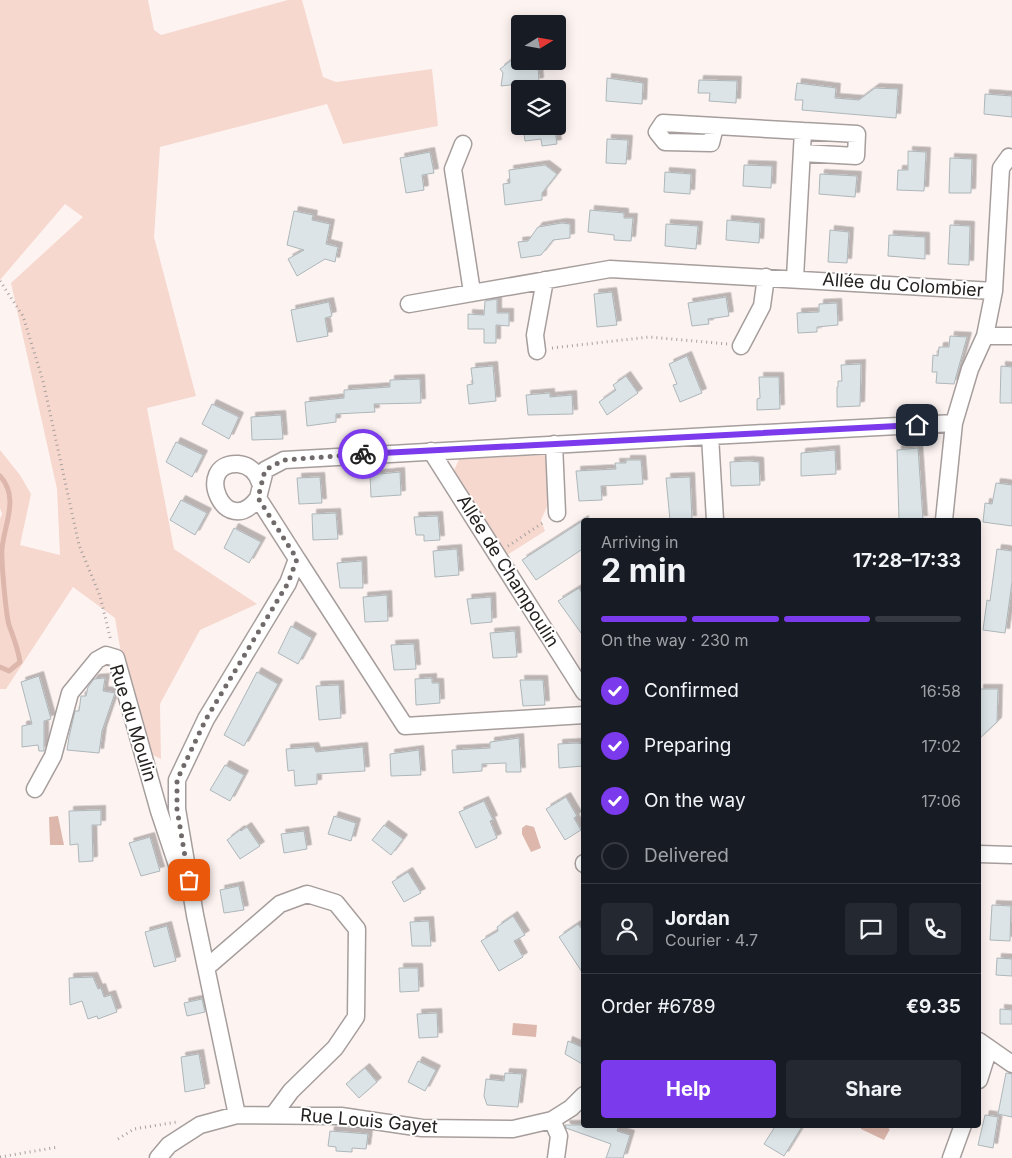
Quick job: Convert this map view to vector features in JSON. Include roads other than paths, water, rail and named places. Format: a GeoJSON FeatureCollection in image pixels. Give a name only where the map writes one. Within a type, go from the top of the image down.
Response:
{"type":"FeatureCollection","features":[{"type":"Feature","properties":{"kind":"street"},"geometry":{"type":"LineString","coordinates":[[715,127],[857,134],[856,156],[802,153]]}},
{"type":"Feature","properties":{"kind":"street"},"geometry":{"type":"LineString","coordinates":[[795,278],[802,131]]}},
{"type":"Feature","properties":{"kind":"street"},"geometry":{"type":"LineString","coordinates":[[463,144],[453,169],[472,292]]}},
{"type":"Feature","properties":{"kind":"street"},"geometry":{"type":"LineString","coordinates":[[994,291],[1000,168],[1009,157],[1012,158]]}},
{"type":"Feature","properties":{"kind":"street","name":"Allée du Colombier"},"geometry":{"type":"LineString","coordinates":[[409,304],[610,269],[795,278],[994,291],[985,336],[970,369],[954,423],[944,518]]}},
{"type":"Feature","properties":{"kind":"street"},"geometry":{"type":"LineString","coordinates":[[741,346],[762,306],[766,277]]}},
{"type":"Feature","properties":{"kind":"street"},"geometry":{"type":"LineString","coordinates":[[537,351],[535,335],[546,280]]}},
{"type":"Feature","properties":{"kind":"street"},"geometry":{"type":"LineString","coordinates":[[985,336],[1012,336]]}},
{"type":"Feature","properties":{"kind":"street"},"geometry":{"type":"LineString","coordinates":[[581,715],[405,726],[297,559],[259,491],[265,470],[284,460],[954,423]]}},
{"type":"Feature","properties":{"kind":"street"},"geometry":{"type":"LineString","coordinates":[[710,436],[715,518]]}},
{"type":"Feature","properties":{"kind":"street"},"geometry":{"type":"LineString","coordinates":[[554,444],[558,513]]}},
{"type":"Feature","properties":{"kind":"street","name":"Allée de Champoulin"},"geometry":{"type":"LineString","coordinates":[[431,451],[581,687]]}},
{"type":"Feature","properties":{"kind":"street","name":"Rue du Moulin"},"geometry":{"type":"LineString","coordinates":[[237,1115],[195,916],[177,809],[177,780],[206,719],[288,583],[297,559]]}},
{"type":"Feature","properties":{"kind":"street","name":"Rue du Moulin"},"geometry":{"type":"LineString","coordinates":[[35,789],[53,756],[70,693],[97,660],[106,655],[116,658],[159,812],[195,916]]}},
{"type":"Feature","properties":{"kind":"street"},"geometry":{"type":"LineString","coordinates":[[981,854],[1012,855]]}},
{"type":"Feature","properties":{"kind":"street"},"geometry":{"type":"LineString","coordinates":[[206,968],[280,904],[307,894],[336,903],[358,928],[356,1017],[335,1048],[291,1091],[274,1114]]}},
{"type":"Feature","properties":{"kind":"street"},"geometry":{"type":"LineString","coordinates":[[981,1066],[984,1044],[1012,1064]]}},
{"type":"Feature","properties":{"kind":"street","name":"Rue Louis Gayet"},"geometry":{"type":"LineString","coordinates":[[158,1158],[169,1145],[200,1125],[237,1115],[341,1116],[422,1128],[513,1129],[552,1120],[571,1108],[581,1098]]}},
{"type":"Feature","properties":{"kind":"street"},"geometry":{"type":"LineString","coordinates":[[552,1120],[559,1136],[556,1158]]}},
{"type":"Feature","properties":{"kind":"street"},"geometry":{"type":"LineString","coordinates":[[951,1158],[962,1128]]}},
{"type":"Feature","properties":{"kind":"waterway"},"geometry":{"type":"LineString","coordinates":[[0,476],[6,484],[10,502],[2,549],[5,599],[9,625],[20,662],[9,671],[0,667]]}}]}
